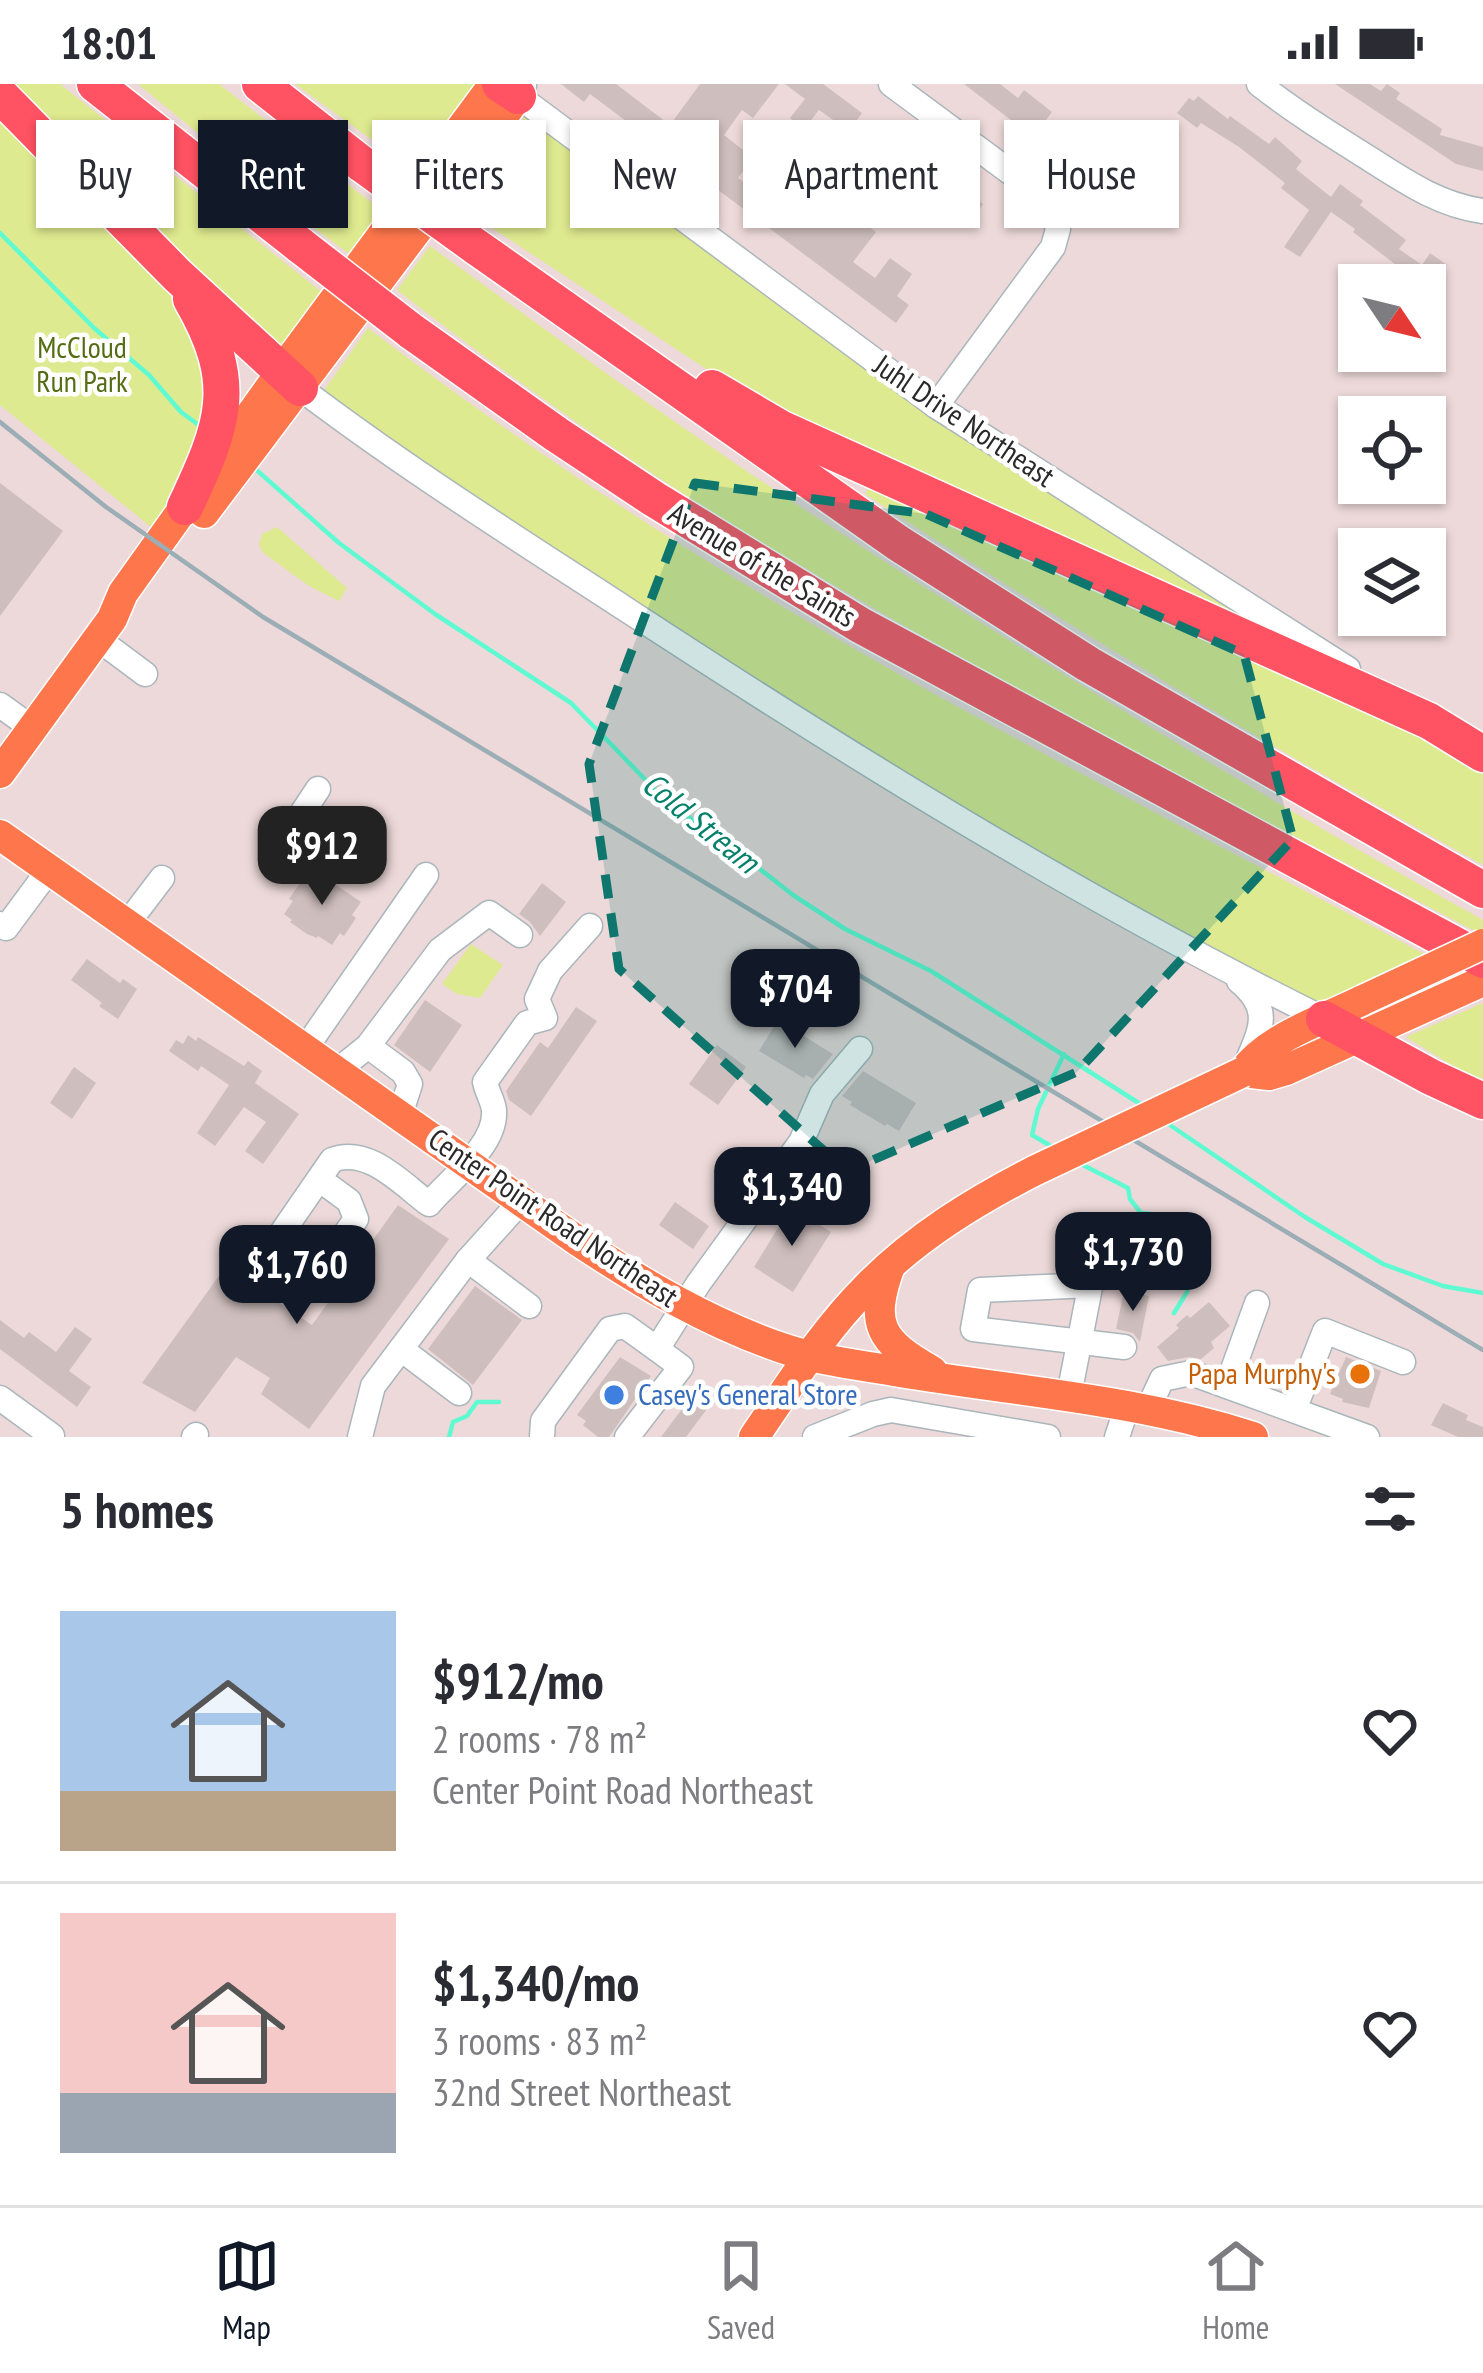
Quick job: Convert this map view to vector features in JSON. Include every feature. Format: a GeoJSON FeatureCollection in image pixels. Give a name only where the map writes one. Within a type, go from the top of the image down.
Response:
{"type":"FeatureCollection","features":[{"type":"Feature","properties":{"kind":"highway","name":"Avenue of the Saints"},"geometry":{"type":"LineString","coordinates":[[95,84],[410,331],[654,499],[860,626],[1483,959]]}},
{"type":"Feature","properties":{"kind":"highway"},"geometry":{"type":"LineString","coordinates":[[260,84],[475,246],[898,543],[1210,736],[1483,890]]}},
{"type":"Feature","properties":{"kind":"highway"},"geometry":{"type":"LineString","coordinates":[[0,95],[177,275],[290,380]]}},
{"type":"Feature","properties":{"kind":"highway"},"geometry":{"type":"LineString","coordinates":[[177,275],[207,326],[238,432],[211,478],[185,507]]}},
{"type":"Feature","properties":{"kind":"highway"},"geometry":{"type":"LineString","coordinates":[[537,288],[782,429],[1429,721],[1483,754]]}},
{"type":"Feature","properties":{"kind":"highway"},"geometry":{"type":"LineString","coordinates":[[1324,1019],[1483,1101]]}},
{"type":"Feature","properties":{"kind":"main road"},"geometry":{"type":"LineString","coordinates":[[238,432],[290,380],[509,87]]}},
{"type":"Feature","properties":{"kind":"main road"},"geometry":{"type":"LineString","coordinates":[[105,629],[137,602],[211,478]]}},
{"type":"Feature","properties":{"kind":"main road"},"geometry":{"type":"LineString","coordinates":[[0,773],[105,629],[123,593],[185,507]]}},
{"type":"Feature","properties":{"kind":"main road","name":"Center Point Road Northeast"},"geometry":{"type":"LineString","coordinates":[[0,835],[616,1267],[685,1306],[812,1356],[1138,1407],[1184,1428],[1245,1435]]}},
{"type":"Feature","properties":{"kind":"main road"},"geometry":{"type":"LineString","coordinates":[[754,1437],[846,1310],[891,1265],[971,1205],[1036,1169],[1243,1072],[1262,1051],[1324,1019],[1483,944]]}},
{"type":"Feature","properties":{"kind":"main road"},"geometry":{"type":"LineString","coordinates":[[1243,1072],[1269,1075],[1286,1070],[1483,981]]}},
{"type":"Feature","properties":{"kind":"main road"},"geometry":{"type":"LineString","coordinates":[[891,1265],[878,1310],[884,1333],[896,1349],[947,1380]]}},
{"type":"Feature","properties":{"kind":"street"},"geometry":{"type":"LineString","coordinates":[[891,84],[1049,201],[1058,229],[1053,248],[936,406]]}},
{"type":"Feature","properties":{"kind":"street"},"geometry":{"type":"LineString","coordinates":[[1259,84],[1408,183],[1439,200],[1483,211]]}},
{"type":"Feature","properties":{"kind":"street","name":"Juhl Drive Northeast"},"geometry":{"type":"LineString","coordinates":[[509,87],[936,406],[1429,721]]}},
{"type":"Feature","properties":{"kind":"street"},"geometry":{"type":"LineString","coordinates":[[290,380],[515,536],[827,739],[1047,872],[1324,1019]]}},
{"type":"Feature","properties":{"kind":"street"},"geometry":{"type":"LineString","coordinates":[[105,629],[145,674]]}},
{"type":"Feature","properties":{"kind":"street"},"geometry":{"type":"LineString","coordinates":[[0,705],[32,728]]}},
{"type":"Feature","properties":{"kind":"street"},"geometry":{"type":"LineString","coordinates":[[303,850],[287,836],[318,789]]}},
{"type":"Feature","properties":{"kind":"street"},"geometry":{"type":"LineString","coordinates":[[0,924],[7,928],[49,870]]}},
{"type":"Feature","properties":{"kind":"street"},"geometry":{"type":"LineString","coordinates":[[305,1049],[426,875]]}},
{"type":"Feature","properties":{"kind":"street"},"geometry":{"type":"LineString","coordinates":[[127,924],[162,878]]}},
{"type":"Feature","properties":{"kind":"street"},"geometry":{"type":"LineString","coordinates":[[337,1072],[368,1046],[440,950],[489,913],[520,935]]}},
{"type":"Feature","properties":{"kind":"street"},"geometry":{"type":"LineString","coordinates":[[319,1179],[332,1160],[347,1154],[369,1160],[429,1204],[486,1140],[495,1114],[485,1082],[527,1023],[545,1018],[537,999],[550,971],[590,926]]}},
{"type":"Feature","properties":{"kind":"street"},"geometry":{"type":"LineString","coordinates":[[1222,968],[1255,996],[1260,1009],[1261,1027],[1243,1072]]}},
{"type":"Feature","properties":{"kind":"street"},"geometry":{"type":"LineString","coordinates":[[368,1046],[403,1072],[410,1084],[400,1115]]}},
{"type":"Feature","properties":{"kind":"street"},"geometry":{"type":"LineString","coordinates":[[657,1349],[800,1142],[822,1094],[860,1049]]}},
{"type":"Feature","properties":{"kind":"street"},"geometry":{"type":"LineString","coordinates":[[360,1437],[373,1386],[468,1260],[522,1200]]}},
{"type":"Feature","properties":{"kind":"street"},"geometry":{"type":"LineString","coordinates":[[468,1260],[529,1306]]}},
{"type":"Feature","properties":{"kind":"street"},"geometry":{"type":"LineString","coordinates":[[815,1437],[891,1411],[1048,1437],[1080,1339],[1094,1267],[1129,1274]]}},
{"type":"Feature","properties":{"kind":"street"},"geometry":{"type":"LineString","coordinates":[[1090,1285],[980,1290],[973,1328],[1124,1347]]}},
{"type":"Feature","properties":{"kind":"street"},"geometry":{"type":"LineString","coordinates":[[1245,1435],[1240,1390],[1257,1303]]}},
{"type":"Feature","properties":{"kind":"street"},"geometry":{"type":"LineString","coordinates":[[542,1437],[543,1421],[610,1329],[619,1324],[681,1367],[627,1437]]}},
{"type":"Feature","properties":{"kind":"street"},"geometry":{"type":"LineString","coordinates":[[1294,1410],[1325,1331],[1403,1362]]}},
{"type":"Feature","properties":{"kind":"street"},"geometry":{"type":"LineString","coordinates":[[401,1349],[459,1393]]}},
{"type":"Feature","properties":{"kind":"street"},"geometry":{"type":"LineString","coordinates":[[1117,1437],[1162,1379],[1191,1373],[1367,1437]]}},
{"type":"Feature","properties":{"kind":"street"},"geometry":{"type":"LineString","coordinates":[[0,1398],[52,1436]]}},
{"type":"Feature","properties":{"kind":"highlighted area"},"geometry":{"type":"Polygon","coordinates":[[[695,483],[926,514],[1244,654],[1293,839],[1077,1072],[847,1171],[619,969],[589,764],[695,483]]]}},
{"type":"Feature","properties":{"kind":"green space"},"geometry":{"type":"Polygon","coordinates":[[[7,84],[60,84],[105,120],[48,120],[7,84]]]}},
{"type":"Feature","properties":{"kind":"green space"},"geometry":{"type":"Polygon","coordinates":[[[138,84],[219,84],[265,120],[198,120],[198,133],[138,84]]]}},
{"type":"Feature","properties":{"kind":"green space"},"geometry":{"type":"Polygon","coordinates":[[[295,84],[477,84],[451,120],[372,120],[372,140],[295,84]]]}},
{"type":"Feature","properties":{"kind":"green space","name":"McCloud Run Park"},"geometry":{"type":"Polygon","coordinates":[[[0,121],[36,157],[36,228],[106,228],[180,307],[209,376],[204,436],[156,531],[0,405],[0,121]]]}},
{"type":"Feature","properties":{"kind":"green space"},"geometry":{"type":"Polygon","coordinates":[[[546,132],[570,149],[570,228],[676,228],[975,446],[1305,646],[960,498],[723,380],[492,228],[546,228],[546,132]]]}},
{"type":"Feature","properties":{"kind":"green space"},"geometry":{"type":"Polygon","coordinates":[[[174,175],[198,194],[198,228],[241,228],[324,294],[283,349],[262,338],[158,228],[174,228],[174,175]]]}},
{"type":"Feature","properties":{"kind":"green space"},"geometry":{"type":"Polygon","coordinates":[[[348,184],[372,203],[373,228],[352,256],[314,228],[348,228],[348,184]]]}},
{"type":"Feature","properties":{"kind":"green space"},"geometry":{"type":"Polygon","coordinates":[[[430,246],[690,432],[864,549],[1127,713],[1483,920],[1483,933],[999,678],[675,488],[553,406],[397,290],[430,246]]]}},
{"type":"Feature","properties":{"kind":"green space"},"geometry":{"type":"Polygon","coordinates":[[[368,328],[534,448],[763,595],[972,715],[1430,957],[1316,1010],[976,817],[701,646],[331,400],[323,392],[368,328]]]}},
{"type":"Feature","properties":{"kind":"green space"},"geometry":{"type":"Polygon","coordinates":[[[871,484],[1361,706],[1483,771],[1483,865],[1017,591],[865,494],[871,484]]]}},
{"type":"Feature","properties":{"kind":"green space"},"geometry":{"type":"Polygon","coordinates":[[[277,527],[347,588],[339,601],[262,552],[262,534],[277,527]]]}},
{"type":"Feature","properties":{"kind":"green space"},"geometry":{"type":"Polygon","coordinates":[[[471,944],[503,965],[480,998],[457,994],[442,984],[471,944]]]}},
{"type":"Feature","properties":{"kind":"green space"},"geometry":{"type":"Polygon","coordinates":[[[1483,1003],[1483,1084],[1406,1037],[1483,1003]]]}},
{"type":"Feature","properties":{"kind":"building"},"geometry":{"type":"Polygon","coordinates":[[[561,84],[616,84],[663,120],[625,120],[590,94],[584,102],[561,84]]]}},
{"type":"Feature","properties":{"kind":"building"},"geometry":{"type":"Polygon","coordinates":[[[700,84],[779,84],[753,118],[742,110],[724,135],[743,150],[743,171],[738,178],[743,181],[743,208],[719,191],[719,120],[674,120],[700,84]]]}},
{"type":"Feature","properties":{"kind":"building"},"geometry":{"type":"Polygon","coordinates":[[[785,84],[823,84],[862,113],[857,120],[833,120],[819,110],[811,120],[793,120],[805,99],[785,84]]]}},
{"type":"Feature","properties":{"kind":"building"},"geometry":{"type":"Polygon","coordinates":[[[964,84],[1000,84],[1018,98],[1024,90],[1052,112],[1046,120],[1011,120],[964,84]]]}},
{"type":"Feature","properties":{"kind":"building"},"geometry":{"type":"Polygon","coordinates":[[[1335,84],[1370,84],[1381,91],[1387,84],[1400,93],[1396,99],[1442,129],[1440,135],[1483,147],[1483,171],[1456,164],[1335,84]]]}},
{"type":"Feature","properties":{"kind":"building"},"geometry":{"type":"Polygon","coordinates":[[[1198,96],[1269,144],[1275,137],[1302,161],[1296,169],[1331,197],[1340,184],[1363,201],[1360,205],[1406,240],[1399,249],[1421,264],[1395,264],[1331,212],[1300,257],[1284,247],[1309,210],[1281,188],[1285,183],[1239,147],[1177,113],[1189,98],[1194,101],[1198,96]]]}},
{"type":"Feature","properties":{"kind":"building"},"geometry":{"type":"Polygon","coordinates":[[[769,228],[871,228],[876,232],[853,262],[875,278],[890,258],[912,274],[897,296],[909,305],[896,323],[769,228]]]}},
{"type":"Feature","properties":{"kind":"building"},"geometry":{"type":"Polygon","coordinates":[[[1430,253],[1446,264],[1423,264],[1430,253]]]}},
{"type":"Feature","properties":{"kind":"building"},"geometry":{"type":"Polygon","coordinates":[[[0,483],[63,531],[0,616],[0,483]]]}},
{"type":"Feature","properties":{"kind":"building"},"geometry":{"type":"Polygon","coordinates":[[[314,870],[361,902],[344,936],[340,933],[332,945],[307,934],[284,914],[293,901],[289,899],[314,870]]]}},
{"type":"Feature","properties":{"kind":"building"},"geometry":{"type":"Polygon","coordinates":[[[542,883],[566,902],[540,936],[519,914],[542,883]]]}},
{"type":"Feature","properties":{"kind":"building"},"geometry":{"type":"Polygon","coordinates":[[[87,959],[120,983],[123,979],[137,989],[118,1019],[71,980],[87,959]]]}},
{"type":"Feature","properties":{"kind":"building"},"geometry":{"type":"Polygon","coordinates":[[[425,1000],[462,1025],[430,1072],[394,1045],[425,1000]]]}},
{"type":"Feature","properties":{"kind":"building"},"geometry":{"type":"Polygon","coordinates":[[[576,1007],[597,1021],[531,1116],[509,1100],[506,1091],[540,1042],[548,1048],[576,1007]]]}},
{"type":"Feature","properties":{"kind":"building"},"geometry":{"type":"Polygon","coordinates":[[[778,1020],[833,1054],[813,1079],[759,1051],[778,1020]]]}},
{"type":"Feature","properties":{"kind":"building"},"geometry":{"type":"Polygon","coordinates":[[[188,1035],[244,1066],[248,1061],[262,1071],[255,1083],[299,1114],[263,1164],[245,1151],[266,1122],[244,1107],[215,1146],[197,1133],[229,1085],[169,1051],[176,1040],[183,1044],[188,1035]]]}},
{"type":"Feature","properties":{"kind":"building"},"geometry":{"type":"Polygon","coordinates":[[[717,1045],[746,1067],[718,1105],[689,1084],[717,1045]]]}},
{"type":"Feature","properties":{"kind":"building"},"geometry":{"type":"Polygon","coordinates":[[[74,1067],[96,1083],[72,1119],[50,1103],[74,1067]]]}},
{"type":"Feature","properties":{"kind":"building"},"geometry":{"type":"Polygon","coordinates":[[[863,1071],[916,1103],[899,1131],[842,1096],[863,1071]]]}},
{"type":"Feature","properties":{"kind":"building"},"geometry":{"type":"Polygon","coordinates":[[[675,1202],[709,1226],[693,1249],[659,1225],[675,1202]]]}},
{"type":"Feature","properties":{"kind":"building"},"geometry":{"type":"Polygon","coordinates":[[[398,1205],[449,1239],[309,1429],[261,1394],[270,1378],[236,1357],[195,1412],[142,1383],[226,1266],[312,1325],[398,1205]]]}},
{"type":"Feature","properties":{"kind":"building"},"geometry":{"type":"Polygon","coordinates":[[[791,1207],[831,1232],[793,1292],[754,1267],[791,1207]]]}},
{"type":"Feature","properties":{"kind":"building"},"geometry":{"type":"Polygon","coordinates":[[[475,1286],[522,1320],[473,1385],[428,1349],[475,1286]]]}},
{"type":"Feature","properties":{"kind":"building"},"geometry":{"type":"Polygon","coordinates":[[[1124,1291],[1149,1296],[1140,1342],[1133,1333],[1116,1329],[1124,1291]]]}},
{"type":"Feature","properties":{"kind":"building"},"geometry":{"type":"Polygon","coordinates":[[[1209,1302],[1230,1326],[1211,1342],[1214,1348],[1201,1359],[1168,1361],[1157,1347],[1187,1315],[1190,1318],[1209,1302]]]}},
{"type":"Feature","properties":{"kind":"building"},"geometry":{"type":"Polygon","coordinates":[[[0,1320],[24,1338],[29,1332],[56,1352],[75,1327],[92,1339],[69,1371],[91,1387],[77,1407],[0,1349],[0,1320]]]}},
{"type":"Feature","properties":{"kind":"building","name":"Casey's General Store"},"geometry":{"type":"Polygon","coordinates":[[[620,1357],[651,1376],[609,1437],[598,1437],[577,1415],[620,1357]]]}},
{"type":"Feature","properties":{"kind":"building","name":"Papa Murphy's"},"geometry":{"type":"Polygon","coordinates":[[[1346,1357],[1381,1371],[1369,1408],[1330,1394],[1346,1357]]]}},
{"type":"Feature","properties":{"kind":"building"},"geometry":{"type":"Polygon","coordinates":[[[697,1389],[713,1401],[686,1437],[661,1437],[697,1389]]]}},
{"type":"Feature","properties":{"kind":"building"},"geometry":{"type":"Polygon","coordinates":[[[1443,1403],[1483,1427],[1483,1437],[1458,1437],[1431,1425],[1443,1403]]]}},
{"type":"Feature","properties":{"kind":"waterway","name":"Cold Stream"},"geometry":{"type":"LineString","coordinates":[[0,233],[200,426]]}},
{"type":"Feature","properties":{"kind":"waterway","name":"Cold Stream"},"geometry":{"type":"LineString","coordinates":[[252,466],[339,543],[435,614],[571,703],[667,802],[793,895],[845,929],[931,971],[1145,1107]]}},
{"type":"Feature","properties":{"kind":"waterway"},"geometry":{"type":"LineString","coordinates":[[1056,1149],[1032,1135],[1038,1109],[1064,1054]]}},
{"type":"Feature","properties":{"kind":"waterway","name":"Cold Stream"},"geometry":{"type":"LineString","coordinates":[[1164,1121],[1383,1264],[1443,1286],[1483,1293]]}},
{"type":"Feature","properties":{"kind":"waterway"},"geometry":{"type":"LineString","coordinates":[[1081,1164],[1128,1188],[1141,1213],[1152,1214],[1173,1234],[1176,1252],[1191,1274],[1174,1313]]}},
{"type":"Feature","properties":{"kind":"waterway"},"geometry":{"type":"LineString","coordinates":[[449,1437],[453,1422],[467,1416],[477,1402],[499,1402]]}},
{"type":"Feature","properties":{"kind":"railway"},"geometry":{"type":"LineString","coordinates":[[0,422],[106,507],[263,617],[1483,1350]]}},
{"type":"Feature","properties":{"kind":"place","name":"Papa Murphy's"},"geometry":{"type":"Point","coordinates":[1360,1374]}},
{"type":"Feature","properties":{"kind":"place","name":"Casey's General Store"},"geometry":{"type":"Point","coordinates":[614,1395]}}]}
